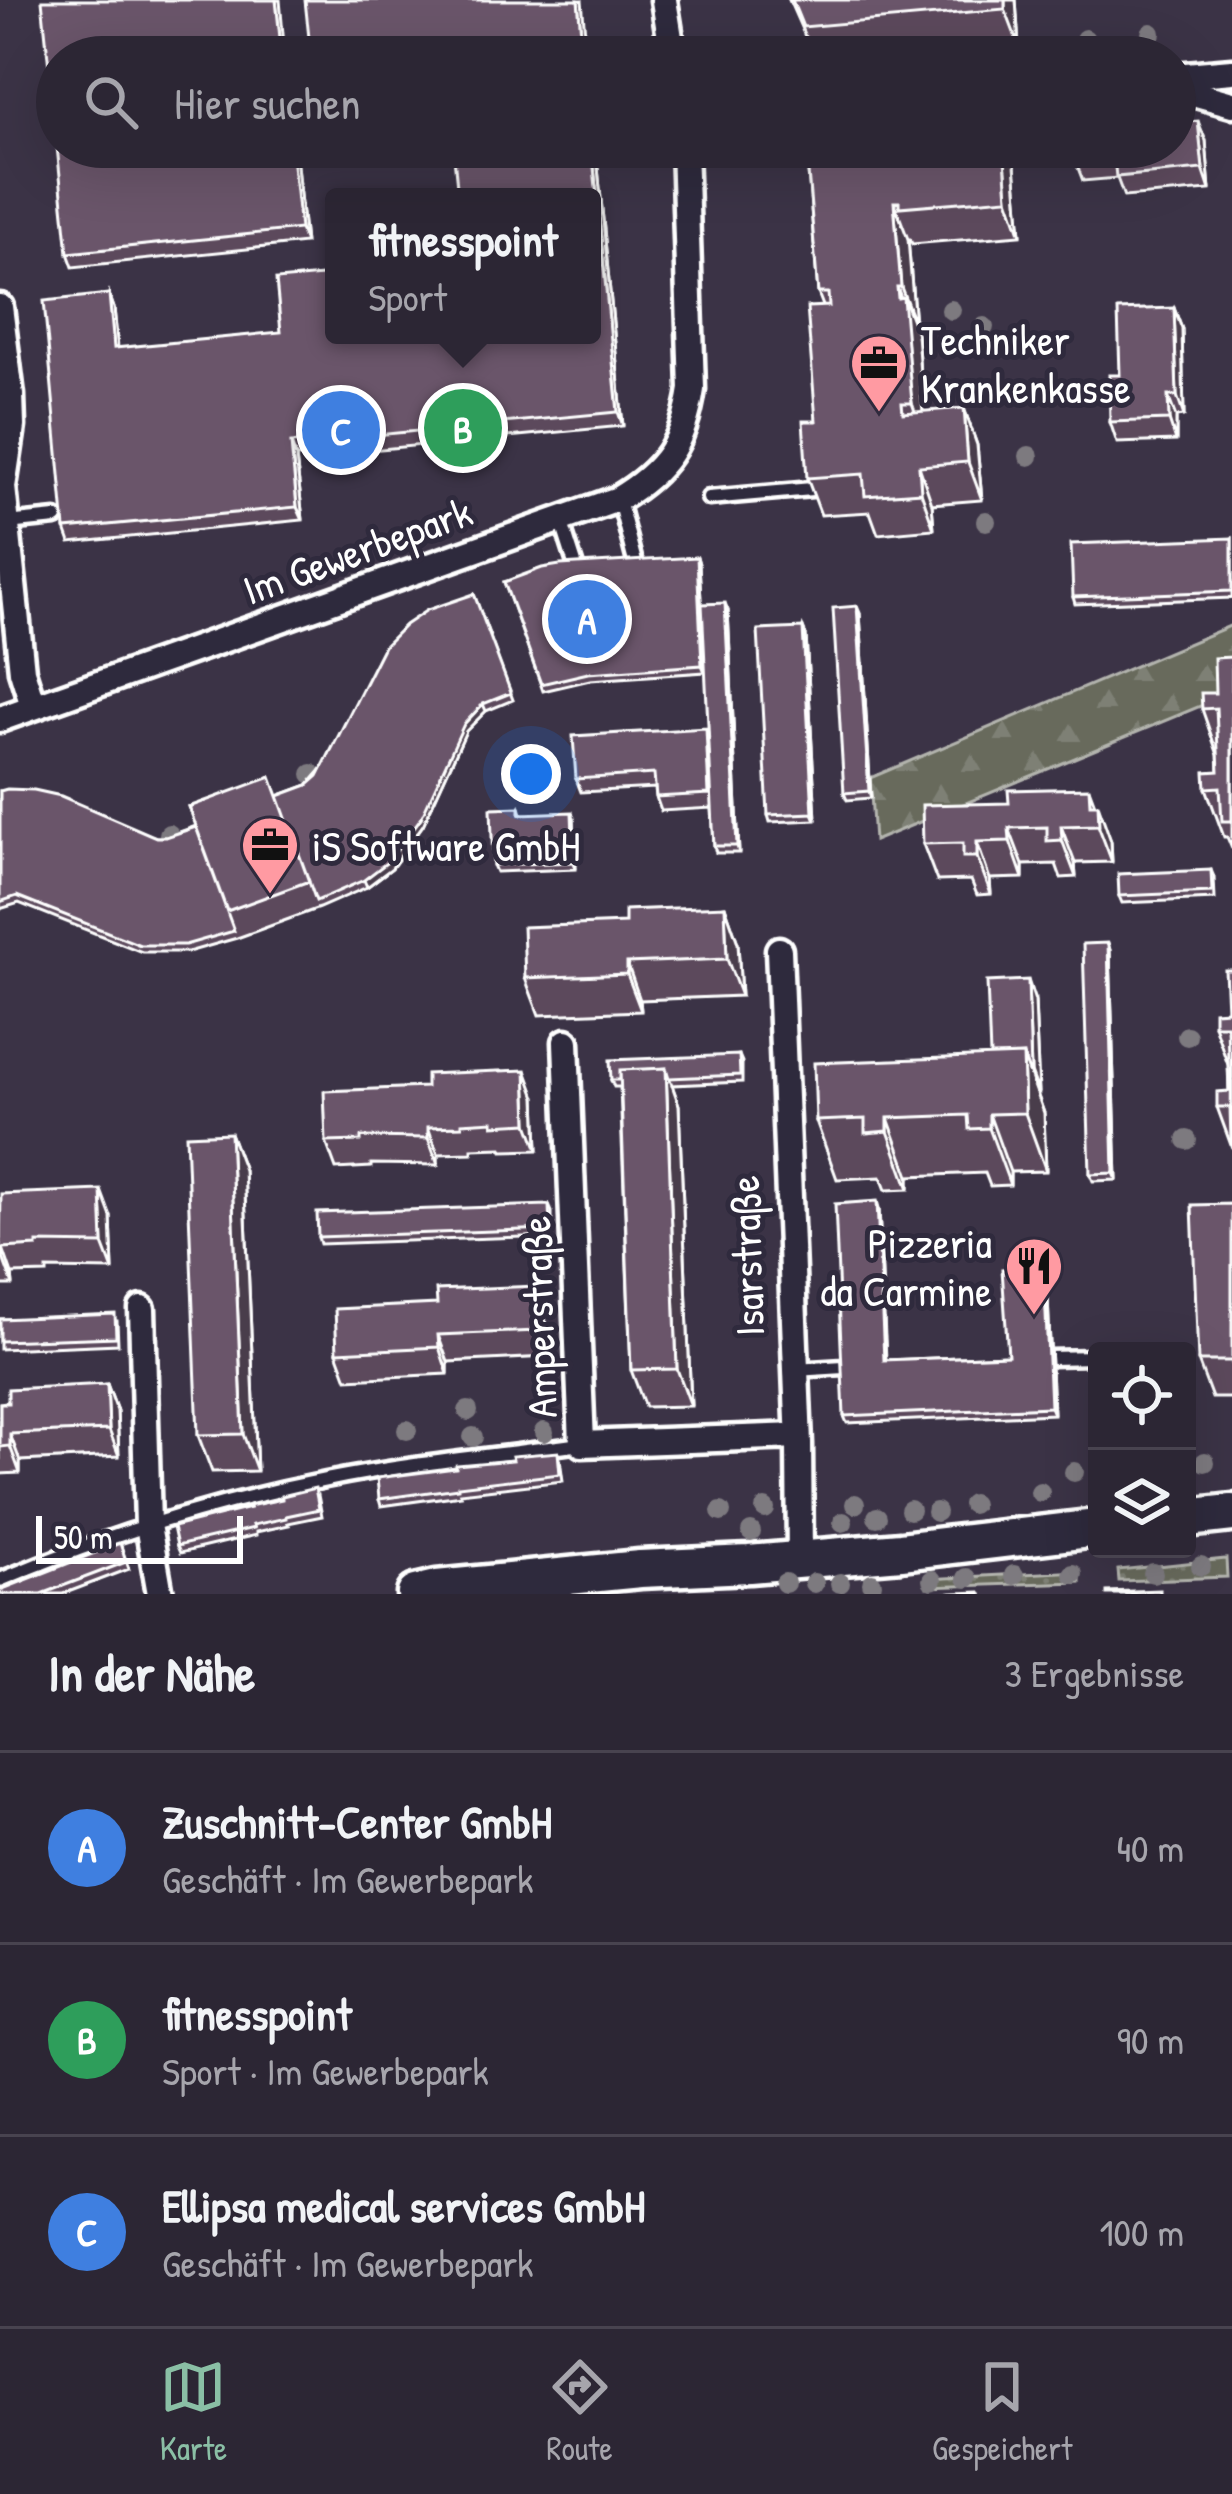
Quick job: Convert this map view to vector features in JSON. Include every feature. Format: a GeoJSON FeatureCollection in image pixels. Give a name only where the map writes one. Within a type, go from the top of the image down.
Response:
{"type":"FeatureCollection","features":[{"type":"Feature","properties":{"kind":"street"},"geometry":{"type":"LineString","coordinates":[[664,0],[670,36]]}},
{"type":"Feature","properties":{"kind":"street"},"geometry":{"type":"LineString","coordinates":[[1196,74],[1232,71]]}},
{"type":"Feature","properties":{"kind":"street"},"geometry":{"type":"LineString","coordinates":[[1196,94],[1232,104]]}},
{"type":"Feature","properties":{"kind":"street","name":"Im Gewerbepark"},"geometry":{"type":"LineString","coordinates":[[0,719],[618,499],[639,486],[679,441],[692,389],[685,168]]}},
{"type":"Feature","properties":{"kind":"street"},"geometry":{"type":"LineString","coordinates":[[0,310],[11,395],[3,487],[22,670],[33,706]]}},
{"type":"Feature","properties":{"kind":"street","name":"Isarstraße"},"geometry":{"type":"LineString","coordinates":[[779,950],[800,1559]]}},
{"type":"Feature","properties":{"kind":"street","name":"Amperstraße"},"geometry":{"type":"LineString","coordinates":[[566,1042],[582,1444],[798,1436]]}},
{"type":"Feature","properties":{"kind":"street"},"geometry":{"type":"LineString","coordinates":[[142,1309],[148,1526],[160,1594]]}},
{"type":"Feature","properties":{"kind":"street"},"geometry":{"type":"LineString","coordinates":[[1196,1517],[1232,1513]]}},
{"type":"Feature","properties":{"kind":"street"},"geometry":{"type":"LineString","coordinates":[[416,1594],[622,1570],[901,1551],[1088,1529]]}},
{"type":"Feature","properties":{"kind":"lane"},"geometry":{"type":"LineString","coordinates":[[709,498],[812,489]]}},
{"type":"Feature","properties":{"kind":"lane"},"geometry":{"type":"LineString","coordinates":[[618,499],[636,566]]}},
{"type":"Feature","properties":{"kind":"lane"},"geometry":{"type":"LineString","coordinates":[[7,524],[56,518]]}},
{"type":"Feature","properties":{"kind":"lane"},"geometry":{"type":"LineString","coordinates":[[561,519],[577,570]]}},
{"type":"Feature","properties":{"kind":"lane"},"geometry":{"type":"LineString","coordinates":[[1050,1358],[1088,1357]]}},
{"type":"Feature","properties":{"kind":"lane"},"geometry":{"type":"LineString","coordinates":[[795,1370],[844,1367]]}},
{"type":"Feature","properties":{"kind":"lane"},"geometry":{"type":"LineString","coordinates":[[0,1580],[148,1526],[326,1480],[582,1444]]}},
{"type":"Feature","properties":{"kind":"green space"},"geometry":{"type":"Polygon","coordinates":[[[1232,625],[1232,693],[874,841],[870,778],[1232,625]]]}},
{"type":"Feature","properties":{"kind":"green space"},"geometry":{"type":"Polygon","coordinates":[[[1226,1559],[1227,1577],[1119,1581],[1118,1570],[1226,1559]]]}},
{"type":"Feature","properties":{"kind":"green space"},"geometry":{"type":"Polygon","coordinates":[[[1080,1571],[1080,1582],[927,1587],[927,1579],[1080,1571]]]}},
{"type":"Feature","properties":{"kind":"building"},"geometry":{"type":"Polygon","coordinates":[[[42,0],[276,0],[280,36],[46,36],[42,0]]]}},
{"type":"Feature","properties":{"kind":"building"},"geometry":{"type":"Polygon","coordinates":[[[305,0],[578,0],[581,36],[309,36],[305,0]]]}},
{"type":"Feature","properties":{"kind":"building"},"geometry":{"type":"Polygon","coordinates":[[[792,0],[1005,0],[1005,9],[803,27],[792,0]]]}},
{"type":"Feature","properties":{"kind":"building"},"geometry":{"type":"Polygon","coordinates":[[[1196,121],[1203,169],[1116,177],[1115,168],[1196,168],[1196,121]]]}},
{"type":"Feature","properties":{"kind":"building"},"geometry":{"type":"Polygon","coordinates":[[[59,168],[293,168],[300,229],[68,253],[59,168]]]}},
{"type":"Feature","properties":{"kind":"building"},"geometry":{"type":"Polygon","coordinates":[[[455,168],[594,168],[596,188],[457,188],[455,168]]]}},
{"type":"Feature","properties":{"kind":"building"},"geometry":{"type":"Polygon","coordinates":[[[808,168],[1006,168],[1008,198],[899,207],[894,202],[901,287],[897,287],[898,298],[903,297],[912,403],[902,403],[903,413],[964,408],[968,462],[919,466],[921,492],[865,496],[863,474],[807,478],[803,421],[816,421],[807,307],[829,306],[828,293],[818,293],[808,168]]]}},
{"type":"Feature","properties":{"kind":"building"},"geometry":{"type":"Polygon","coordinates":[[[601,239],[618,412],[291,443],[297,507],[65,529],[44,301],[109,294],[114,348],[281,332],[276,280],[325,276],[325,344],[601,344],[601,239]]]}},
{"type":"Feature","properties":{"kind":"building"},"geometry":{"type":"Polygon","coordinates":[[[1174,308],[1177,396],[1168,396],[1169,420],[1110,422],[1109,375],[1120,375],[1118,310],[1174,308]]]}},
{"type":"Feature","properties":{"kind":"building"},"geometry":{"type":"Polygon","coordinates":[[[1232,538],[1232,591],[1073,597],[1071,544],[1232,538]]]}},
{"type":"Feature","properties":{"kind":"building"},"geometry":{"type":"Polygon","coordinates":[[[697,557],[702,665],[588,673],[541,684],[504,582],[560,565],[697,557]]]}},
{"type":"Feature","properties":{"kind":"building"},"geometry":{"type":"Polygon","coordinates":[[[474,594],[511,693],[483,704],[464,724],[421,818],[389,861],[364,880],[316,901],[278,796],[318,776],[384,646],[427,610],[474,594]]]}},
{"type":"Feature","properties":{"kind":"building"},"geometry":{"type":"Polygon","coordinates":[[[725,603],[737,846],[714,846],[702,604],[725,603]]]}},
{"type":"Feature","properties":{"kind":"building"},"geometry":{"type":"Polygon","coordinates":[[[857,606],[869,791],[844,793],[833,608],[857,606]]]}},
{"type":"Feature","properties":{"kind":"building"},"geometry":{"type":"Polygon","coordinates":[[[803,628],[813,813],[768,815],[758,630],[803,628]]]}},
{"type":"Feature","properties":{"kind":"building"},"geometry":{"type":"Polygon","coordinates":[[[1232,657],[1232,821],[1222,821],[1220,787],[1206,788],[1205,772],[1219,771],[1216,708],[1202,709],[1201,693],[1215,693],[1214,658],[1232,657]]]}},
{"type":"Feature","properties":{"kind":"building"},"geometry":{"type":"Polygon","coordinates":[[[706,728],[709,794],[656,797],[654,774],[576,779],[573,736],[706,728]]]}},
{"type":"Feature","properties":{"kind":"building"},"geometry":{"type":"Polygon","coordinates":[[[271,777],[309,881],[227,911],[189,807],[271,777]]]}},
{"type":"Feature","properties":{"kind":"building"},"geometry":{"type":"Polygon","coordinates":[[[1089,788],[1090,804],[1098,804],[1099,825],[1061,826],[1062,840],[1047,841],[1047,827],[1009,828],[1010,841],[977,842],[977,857],[963,857],[963,843],[923,844],[922,805],[1009,803],[1008,790],[1089,788]]]}},
{"type":"Feature","properties":{"kind":"building"},"geometry":{"type":"Polygon","coordinates":[[[0,791],[61,796],[156,837],[196,827],[234,931],[185,945],[140,945],[17,896],[0,902],[0,791]]]}},
{"type":"Feature","properties":{"kind":"building"},"geometry":{"type":"Polygon","coordinates":[[[520,807],[520,814],[572,812],[574,862],[493,865],[491,808],[520,807]]]}},
{"type":"Feature","properties":{"kind":"building"},"geometry":{"type":"Polygon","coordinates":[[[1211,870],[1212,892],[1119,896],[1118,874],[1211,870]]]}},
{"type":"Feature","properties":{"kind":"building"},"geometry":{"type":"Polygon","coordinates":[[[725,906],[727,959],[627,963],[627,974],[525,978],[523,927],[625,923],[625,910],[725,906]]]}},
{"type":"Feature","properties":{"kind":"building"},"geometry":{"type":"Polygon","coordinates":[[[1108,943],[1114,1173],[1090,1174],[1083,944],[1108,943]]]}},
{"type":"Feature","properties":{"kind":"building"},"geometry":{"type":"Polygon","coordinates":[[[1225,970],[1232,970],[1231,1140],[1230,1107],[1217,1107],[1217,1092],[1229,1091],[1227,1025],[1214,1025],[1214,1011],[1227,1010],[1225,970]]]}},
{"type":"Feature","properties":{"kind":"building"},"geometry":{"type":"Polygon","coordinates":[[[1028,980],[1031,1072],[1023,1055],[990,1056],[987,982],[1028,980]]]}},
{"type":"Feature","properties":{"kind":"building"},"geometry":{"type":"Polygon","coordinates":[[[739,1055],[740,1075],[669,1078],[666,1068],[620,1070],[620,1080],[611,1080],[610,1060],[739,1055]]]}},
{"type":"Feature","properties":{"kind":"building"},"geometry":{"type":"Polygon","coordinates":[[[1023,1055],[1025,1113],[989,1114],[989,1128],[969,1129],[968,1115],[888,1118],[888,1131],[865,1133],[865,1119],[816,1121],[814,1063],[1023,1055]]]}},
{"type":"Feature","properties":{"kind":"building"},"geometry":{"type":"Polygon","coordinates":[[[666,1068],[677,1369],[631,1370],[620,1070],[666,1068]]]}},
{"type":"Feature","properties":{"kind":"building"},"geometry":{"type":"Polygon","coordinates":[[[526,1070],[528,1123],[462,1123],[428,1127],[428,1138],[361,1137],[361,1141],[326,1142],[324,1091],[426,1087],[426,1074],[526,1070]]]}},
{"type":"Feature","properties":{"kind":"building"},"geometry":{"type":"Polygon","coordinates":[[[230,1133],[243,1434],[198,1435],[186,1135],[230,1133]]]}},
{"type":"Feature","properties":{"kind":"building"},"geometry":{"type":"Polygon","coordinates":[[[101,1190],[103,1244],[37,1243],[3,1248],[0,1258],[1,1194],[101,1190]]]}},
{"type":"Feature","properties":{"kind":"building"},"geometry":{"type":"Polygon","coordinates":[[[877,1201],[884,1360],[1008,1355],[1002,1269],[1044,1267],[1050,1407],[844,1416],[835,1204],[877,1201]]]}},
{"type":"Feature","properties":{"kind":"building"},"geometry":{"type":"Polygon","coordinates":[[[1232,1204],[1232,1361],[1198,1361],[1192,1205],[1232,1204]]]}},
{"type":"Feature","properties":{"kind":"building"},"geometry":{"type":"Polygon","coordinates":[[[549,1205],[550,1229],[318,1237],[317,1213],[549,1205]]]}},
{"type":"Feature","properties":{"kind":"building"},"geometry":{"type":"Polygon","coordinates":[[[536,1286],[538,1331],[438,1335],[439,1347],[337,1352],[335,1309],[437,1304],[436,1290],[536,1286]]]}},
{"type":"Feature","properties":{"kind":"building"},"geometry":{"type":"Polygon","coordinates":[[[115,1314],[116,1337],[0,1341],[0,1319],[115,1314]]]}},
{"type":"Feature","properties":{"kind":"building"},"geometry":{"type":"Polygon","coordinates":[[[107,1384],[109,1430],[10,1434],[10,1446],[0,1447],[0,1403],[8,1403],[8,1389],[107,1384]]]}},
{"type":"Feature","properties":{"kind":"building"},"geometry":{"type":"Polygon","coordinates":[[[558,1452],[560,1474],[379,1499],[377,1478],[558,1452]]]}},
{"type":"Feature","properties":{"kind":"building"},"geometry":{"type":"Polygon","coordinates":[[[315,1488],[319,1509],[177,1546],[173,1527],[315,1488]]]}},
{"type":"Feature","properties":{"kind":"building"},"geometry":{"type":"Polygon","coordinates":[[[120,1543],[126,1562],[42,1594],[0,1594],[0,1590],[120,1543]]]}},
{"type":"Feature","properties":{"kind":"building"},"geometry":{"type":"Polygon","coordinates":[[[1160,1590],[1160,1594],[1107,1594],[1107,1592],[1160,1590]]]}},
{"type":"Feature","properties":{"kind":"place","name":"Techniker Krankenkasse"},"geometry":{"type":"Point","coordinates":[879,414]}},
{"type":"Feature","properties":{"kind":"place","name":"fitnesspoint"},"geometry":{"type":"Point","coordinates":[463,428]}},
{"type":"Feature","properties":{"kind":"place","name":"Ellipsa medical services GmbH"},"geometry":{"type":"Point","coordinates":[341,430]}},
{"type":"Feature","properties":{"kind":"place","name":"Zuschnitt-Center GmbH"},"geometry":{"type":"Point","coordinates":[587,619]}},
{"type":"Feature","properties":{"kind":"place","name":"iS Software GmbH"},"geometry":{"type":"Point","coordinates":[270,896]}},
{"type":"Feature","properties":{"kind":"place","name":"Pizzeria da Carmine"},"geometry":{"type":"Point","coordinates":[1034,1317]}}]}
